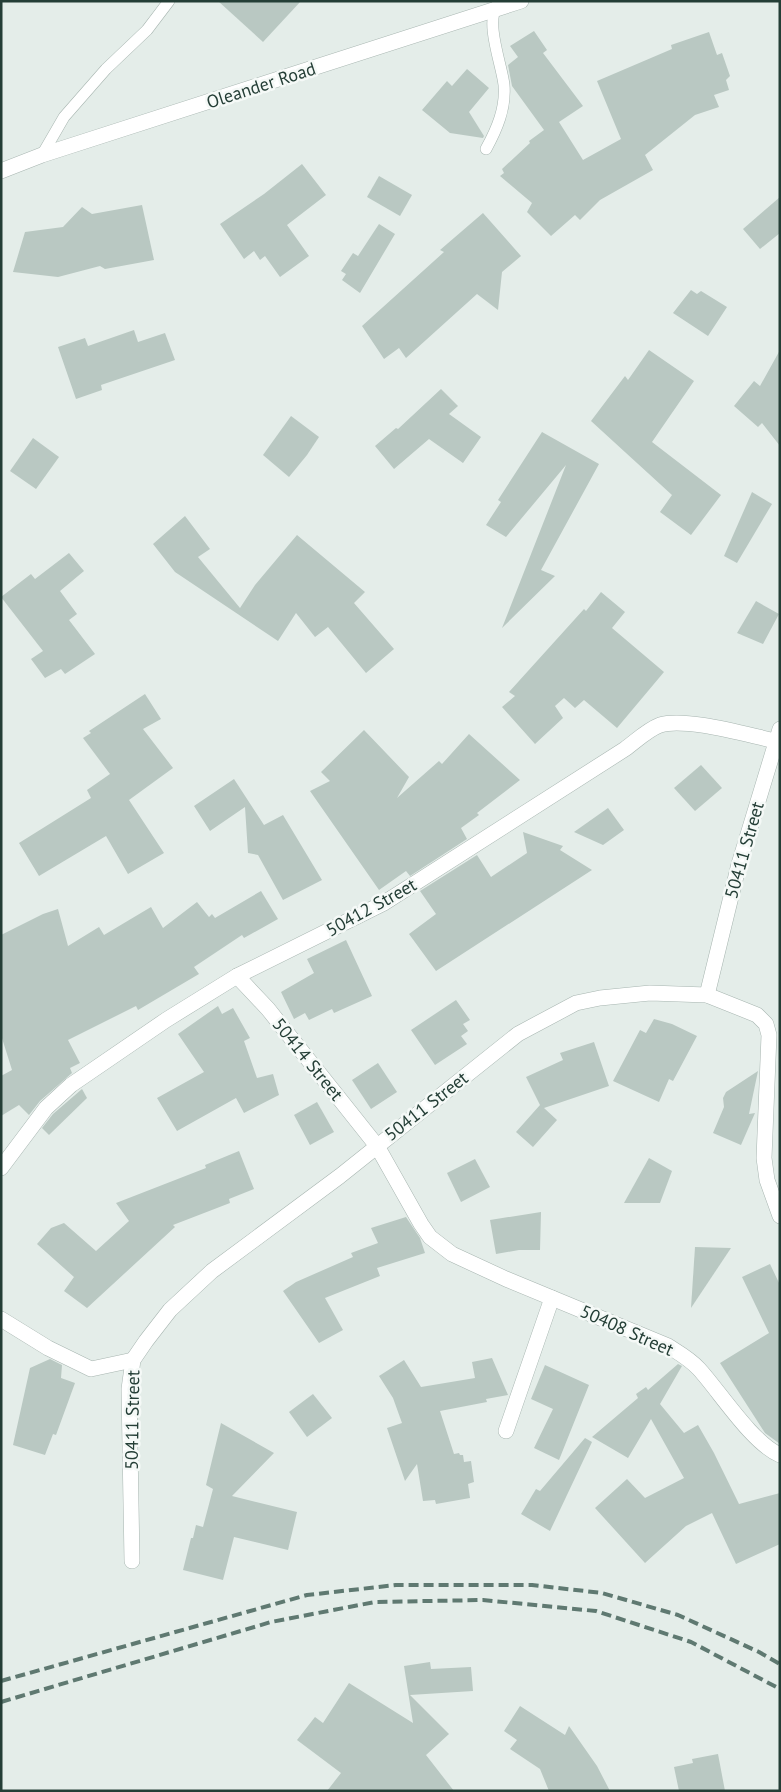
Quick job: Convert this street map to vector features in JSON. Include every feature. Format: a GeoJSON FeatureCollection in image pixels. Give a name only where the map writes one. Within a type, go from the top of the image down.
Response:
{"type":"FeatureCollection","features":[{"type":"Feature","properties":{"kind":"street","name":"Oleander Road"},"geometry":{"type":"LineString","coordinates":[[1,171],[42,155],[496,6],[521,1]]}},
{"type":"Feature","properties":{"kind":"street","name":"50412 Street"},"geometry":{"type":"LineString","coordinates":[[1,1168],[46,1108],[71,1085],[166,1020],[237,976],[384,903],[625,749],[650,730],[661,725],[687,723],[778,735]]}},
{"type":"Feature","properties":{"kind":"street","name":"50411 Street"},"geometry":{"type":"LineString","coordinates":[[132,1560],[129,1389],[133,1360],[170,1310],[212,1271],[340,1176],[518,1034],[576,1004],[600,998],[650,993],[707,995],[739,864],[778,735]]}},
{"type":"Feature","properties":{"kind":"street","name":"50414 Street"},"geometry":{"type":"LineString","coordinates":[[237,976],[268,1009],[377,1146]]}},
{"type":"Feature","properties":{"kind":"street"},"geometry":{"type":"LineString","coordinates":[[707,995],[757,1015],[766,1024],[769,1035],[764,1158],[767,1180],[780,1216]]}},
{"type":"Feature","properties":{"kind":"street","name":"50408 Street"},"geometry":{"type":"LineString","coordinates":[[377,1146],[420,1224],[430,1237],[452,1254],[506,1279],[668,1346],[698,1367],[754,1436],[773,1452],[780,1455]]}},
{"type":"Feature","properties":{"kind":"street"},"geometry":{"type":"LineString","coordinates":[[506,1431],[552,1298]]}},
{"type":"Feature","properties":{"kind":"street"},"geometry":{"type":"LineString","coordinates":[[1,1319],[48,1348],[91,1369],[133,1360]]}},
{"type":"Feature","properties":{"kind":"lane"},"geometry":{"type":"LineString","coordinates":[[42,155],[64,117],[106,69],[147,30],[169,1]]}},
{"type":"Feature","properties":{"kind":"lane"},"geometry":{"type":"LineString","coordinates":[[486,149],[498,127],[503,103],[504,85],[495,51],[496,6]]}},
{"type":"Feature","properties":{"kind":"building"},"geometry":{"type":"Polygon","coordinates":[[[218,1],[301,1],[263,42],[218,1]]]}},
{"type":"Feature","properties":{"kind":"building"},"geometry":{"type":"Polygon","coordinates":[[[534,31],[547,50],[543,53],[583,106],[559,122],[583,160],[621,139],[597,81],[672,49],[671,45],[709,32],[717,55],[722,53],[730,76],[726,80],[729,90],[714,95],[719,107],[695,115],[645,155],[653,170],[600,200],[580,220],[575,215],[551,236],[527,212],[532,203],[500,176],[504,173],[502,169],[530,143],[529,141],[544,130],[512,86],[508,65],[518,57],[510,46],[534,31]]]}},
{"type":"Feature","properties":{"kind":"building"},"geometry":{"type":"Polygon","coordinates":[[[467,69],[489,88],[469,112],[484,136],[483,138],[450,133],[422,110],[447,81],[452,86],[467,69]]]}},
{"type":"Feature","properties":{"kind":"building"},"geometry":{"type":"Polygon","coordinates":[[[302,164],[326,195],[287,225],[309,256],[280,277],[265,256],[260,260],[254,251],[244,259],[220,224],[264,194],[302,164]]]}},
{"type":"Feature","properties":{"kind":"building"},"geometry":{"type":"Polygon","coordinates":[[[379,176],[412,195],[400,216],[367,197],[379,176]]]}},
{"type":"Feature","properties":{"kind":"building"},"geometry":{"type":"Polygon","coordinates":[[[780,197],[780,233],[760,249],[743,229],[780,197]]]}},
{"type":"Feature","properties":{"kind":"building"},"geometry":{"type":"Polygon","coordinates":[[[142,205],[154,260],[105,269],[100,266],[58,277],[13,272],[25,232],[63,227],[82,207],[92,214],[142,205]]]}},
{"type":"Feature","properties":{"kind":"building"},"geometry":{"type":"Polygon","coordinates":[[[483,213],[521,256],[502,272],[498,310],[477,294],[406,358],[399,348],[384,359],[362,326],[444,252],[440,250],[483,213]]]}},
{"type":"Feature","properties":{"kind":"building"},"geometry":{"type":"Polygon","coordinates":[[[379,224],[395,234],[360,293],[342,280],[346,274],[341,271],[353,253],[358,256],[379,224]]]}},
{"type":"Feature","properties":{"kind":"building"},"geometry":{"type":"Polygon","coordinates":[[[691,290],[697,294],[701,291],[727,307],[708,336],[673,313],[691,290]]]}},
{"type":"Feature","properties":{"kind":"building"},"geometry":{"type":"Polygon","coordinates":[[[134,330],[138,342],[165,333],[175,360],[101,385],[102,390],[76,399],[58,347],[85,338],[88,346],[134,330]]]}},
{"type":"Feature","properties":{"kind":"building"},"geometry":{"type":"Polygon","coordinates":[[[649,350],[694,381],[652,442],[721,495],[691,535],[660,512],[672,495],[591,421],[625,376],[628,380],[649,350]]]}},
{"type":"Feature","properties":{"kind":"building"},"geometry":{"type":"Polygon","coordinates":[[[780,350],[780,446],[762,423],[758,427],[734,406],[754,381],[760,386],[780,350]]]}},
{"type":"Feature","properties":{"kind":"building"},"geometry":{"type":"Polygon","coordinates":[[[441,389],[458,406],[449,414],[481,437],[463,463],[429,439],[394,469],[375,446],[396,428],[398,429],[441,389]]]}},
{"type":"Feature","properties":{"kind":"building"},"geometry":{"type":"Polygon","coordinates":[[[291,416],[319,437],[289,477],[263,455],[291,416]]]}},
{"type":"Feature","properties":{"kind":"building"},"geometry":{"type":"Polygon","coordinates":[[[542,432],[599,464],[541,570],[555,576],[502,628],[566,465],[506,537],[486,525],[501,502],[498,500],[542,432]]]}},
{"type":"Feature","properties":{"kind":"building"},"geometry":{"type":"Polygon","coordinates":[[[33,438],[59,457],[36,489],[10,471],[33,438]]]}},
{"type":"Feature","properties":{"kind":"building"},"geometry":{"type":"Polygon","coordinates":[[[752,492],[772,504],[737,563],[724,556],[752,492]]]}},
{"type":"Feature","properties":{"kind":"building"},"geometry":{"type":"Polygon","coordinates":[[[185,516],[210,549],[198,557],[240,608],[255,585],[297,535],[365,592],[354,603],[394,649],[366,673],[328,627],[315,637],[296,613],[278,641],[175,572],[153,544],[185,516]]]}},
{"type":"Feature","properties":{"kind":"building"},"geometry":{"type":"Polygon","coordinates":[[[69,553],[84,571],[60,591],[77,614],[69,620],[95,654],[65,674],[61,669],[45,678],[31,659],[43,651],[1,597],[31,574],[35,579],[69,553]]]}},
{"type":"Feature","properties":{"kind":"building"},"geometry":{"type":"Polygon","coordinates":[[[601,592],[625,612],[612,628],[664,672],[617,728],[584,700],[575,708],[564,698],[555,706],[563,718],[535,744],[502,707],[515,696],[509,692],[584,609],[586,611],[601,592]]]}},
{"type":"Feature","properties":{"kind":"building"},"geometry":{"type":"Polygon","coordinates":[[[756,601],[779,614],[763,644],[737,633],[756,601]]]}},
{"type":"Feature","properties":{"kind":"building"},"geometry":{"type":"Polygon","coordinates":[[[145,694],[161,719],[143,729],[173,768],[129,800],[164,853],[128,874],[106,836],[39,876],[19,843],[91,798],[87,790],[110,774],[83,738],[91,733],[89,731],[145,694]]]}},
{"type":"Feature","properties":{"kind":"building"},"geometry":{"type":"Polygon","coordinates":[[[364,730],[409,777],[397,798],[439,761],[442,764],[469,734],[520,780],[477,813],[479,815],[461,828],[467,839],[410,876],[406,871],[379,890],[310,791],[330,781],[321,772],[364,730]]]}},
{"type":"Feature","properties":{"kind":"building"},"geometry":{"type":"Polygon","coordinates":[[[701,765],[722,788],[695,811],[674,788],[701,765]]]}},
{"type":"Feature","properties":{"kind":"building"},"geometry":{"type":"Polygon","coordinates":[[[234,779],[264,825],[283,815],[322,880],[283,900],[258,855],[248,853],[245,807],[210,831],[194,806],[234,779]]]}},
{"type":"Feature","properties":{"kind":"building"},"geometry":{"type":"Polygon","coordinates":[[[608,808],[624,830],[603,845],[574,832],[608,808]]]}},
{"type":"Feature","properties":{"kind":"building"},"geometry":{"type":"Polygon","coordinates":[[[523,832],[563,846],[560,850],[592,870],[436,971],[409,934],[436,914],[420,891],[477,855],[491,877],[527,853],[523,832]]]}},
{"type":"Feature","properties":{"kind":"building"},"geometry":{"type":"Polygon","coordinates":[[[261,891],[278,919],[244,938],[242,935],[194,967],[199,974],[138,1010],[136,1006],[68,1040],[80,1063],[70,1068],[72,1073],[40,1101],[29,1115],[19,1105],[1,1116],[1,1076],[12,1070],[1,1035],[1,935],[43,914],[58,909],[68,946],[99,927],[104,935],[151,907],[163,928],[197,902],[209,917],[212,914],[215,918],[261,891]]]}},
{"type":"Feature","properties":{"kind":"building"},"geometry":{"type":"Polygon","coordinates":[[[346,940],[372,996],[334,1013],[332,1009],[309,1020],[305,1013],[294,1019],[281,992],[314,973],[307,959],[346,940]]]}},
{"type":"Feature","properties":{"kind":"building"},"geometry":{"type":"Polygon","coordinates":[[[456,1000],[470,1020],[463,1024],[468,1031],[461,1036],[467,1044],[435,1065],[411,1030],[456,1000]]]}},
{"type":"Feature","properties":{"kind":"building"},"geometry":{"type":"Polygon","coordinates":[[[218,1006],[222,1014],[233,1008],[250,1038],[244,1041],[257,1078],[273,1074],[279,1095],[244,1113],[236,1098],[177,1131],[157,1098],[204,1072],[178,1034],[218,1006]]]}},
{"type":"Feature","properties":{"kind":"building"},"geometry":{"type":"Polygon","coordinates":[[[654,1019],[672,1024],[697,1036],[673,1081],[669,1079],[659,1102],[613,1081],[640,1030],[646,1033],[654,1019]]]}},
{"type":"Feature","properties":{"kind":"building"},"geometry":{"type":"Polygon","coordinates":[[[594,1042],[609,1086],[544,1108],[557,1120],[533,1147],[516,1132],[540,1105],[526,1077],[563,1060],[560,1053],[594,1042]]]}},
{"type":"Feature","properties":{"kind":"building"},"geometry":{"type":"Polygon","coordinates":[[[378,1063],[397,1092],[371,1109],[352,1080],[378,1063]]]}},
{"type":"Feature","properties":{"kind":"building"},"geometry":{"type":"Polygon","coordinates":[[[758,1071],[749,1114],[755,1113],[741,1145],[713,1133],[724,1107],[723,1098],[726,1092],[758,1071]]]}},
{"type":"Feature","properties":{"kind":"building"},"geometry":{"type":"Polygon","coordinates":[[[82,1089],[87,1098],[49,1135],[42,1128],[53,1114],[82,1089]]]}},
{"type":"Feature","properties":{"kind":"building"},"geometry":{"type":"Polygon","coordinates":[[[317,1102],[334,1132],[310,1145],[294,1115],[317,1102]]]}},
{"type":"Feature","properties":{"kind":"building"},"geometry":{"type":"Polygon","coordinates":[[[239,1151],[254,1189],[229,1199],[230,1203],[173,1225],[175,1227],[87,1308],[64,1291],[74,1277],[37,1244],[51,1228],[64,1223],[96,1251],[129,1221],[116,1203],[206,1168],[205,1165],[239,1151]]]}},
{"type":"Feature","properties":{"kind":"building"},"geometry":{"type":"Polygon","coordinates":[[[649,1158],[672,1171],[660,1203],[624,1203],[649,1158]]]}},
{"type":"Feature","properties":{"kind":"building"},"geometry":{"type":"Polygon","coordinates":[[[475,1159],[490,1187],[461,1202],[447,1173],[475,1159]]]}},
{"type":"Feature","properties":{"kind":"building"},"geometry":{"type":"Polygon","coordinates":[[[541,1212],[540,1250],[519,1250],[496,1254],[490,1220],[541,1212]]]}},
{"type":"Feature","properties":{"kind":"building"},"geometry":{"type":"Polygon","coordinates":[[[406,1217],[420,1238],[425,1253],[377,1268],[380,1276],[325,1298],[343,1330],[319,1343],[283,1291],[296,1282],[353,1257],[351,1253],[378,1243],[371,1228],[406,1217]]]}},
{"type":"Feature","properties":{"kind":"building"},"geometry":{"type":"Polygon","coordinates":[[[695,1247],[731,1248],[691,1308],[695,1247]]]}},
{"type":"Feature","properties":{"kind":"building"},"geometry":{"type":"Polygon","coordinates":[[[770,1264],[780,1285],[780,1444],[765,1433],[720,1363],[769,1333],[742,1277],[770,1264]]]}},
{"type":"Feature","properties":{"kind":"building"},"geometry":{"type":"Polygon","coordinates":[[[492,1358],[508,1395],[486,1399],[487,1402],[440,1411],[454,1454],[459,1453],[463,1455],[464,1462],[471,1461],[474,1482],[468,1484],[470,1498],[436,1504],[435,1500],[423,1501],[417,1464],[405,1481],[387,1428],[402,1423],[393,1398],[379,1376],[404,1360],[421,1387],[475,1378],[472,1362],[492,1358]]]}},
{"type":"Feature","properties":{"kind":"building"},"geometry":{"type":"Polygon","coordinates":[[[50,1359],[62,1365],[61,1378],[75,1383],[56,1435],[53,1434],[45,1455],[13,1445],[30,1368],[50,1359]]]}},
{"type":"Feature","properties":{"kind":"building"},"geometry":{"type":"Polygon","coordinates":[[[678,1364],[682,1366],[660,1404],[684,1433],[698,1425],[739,1504],[780,1493],[780,1544],[736,1564],[712,1513],[686,1526],[645,1563],[595,1508],[627,1479],[645,1498],[684,1478],[651,1419],[628,1458],[592,1437],[638,1398],[636,1394],[646,1387],[648,1390],[678,1364]]]}},
{"type":"Feature","properties":{"kind":"building"},"geometry":{"type":"Polygon","coordinates":[[[545,1365],[589,1385],[559,1460],[534,1448],[553,1409],[531,1399],[545,1365]]]}},
{"type":"Feature","properties":{"kind":"building"},"geometry":{"type":"Polygon","coordinates":[[[313,1394],[332,1418],[307,1437],[289,1412],[313,1394]]]}},
{"type":"Feature","properties":{"kind":"building"},"geometry":{"type":"Polygon","coordinates":[[[221,1423],[274,1453],[232,1496],[297,1512],[288,1550],[234,1537],[223,1580],[183,1570],[196,1525],[203,1527],[213,1489],[206,1485],[221,1423]]]}},
{"type":"Feature","properties":{"kind":"building"},"geometry":{"type":"Polygon","coordinates":[[[585,1438],[592,1442],[550,1531],[521,1514],[536,1489],[540,1491],[585,1438]]]}},
{"type":"Feature","properties":{"kind":"building"},"geometry":{"type":"Polygon","coordinates":[[[430,1662],[431,1669],[471,1667],[473,1691],[410,1695],[449,1734],[426,1755],[454,1791],[327,1791],[341,1773],[297,1740],[315,1717],[323,1723],[349,1683],[413,1723],[404,1666],[430,1662]]]}},
{"type":"Feature","properties":{"kind":"building"},"geometry":{"type":"Polygon","coordinates":[[[520,1706],[565,1735],[569,1726],[597,1766],[610,1791],[549,1791],[540,1769],[510,1749],[517,1740],[504,1731],[520,1706]]]}},
{"type":"Feature","properties":{"kind":"building"},"geometry":{"type":"Polygon","coordinates":[[[718,1754],[725,1791],[679,1791],[674,1767],[693,1763],[692,1759],[718,1754]]]}},
{"type":"Feature","properties":{"kind":"railway"},"geometry":{"type":"LineString","coordinates":[[1,1681],[307,1595],[396,1585],[532,1585],[602,1593],[678,1615],[759,1652],[780,1664]]}},
{"type":"Feature","properties":{"kind":"railway"},"geometry":{"type":"LineString","coordinates":[[1,1702],[271,1622],[375,1602],[483,1600],[596,1611],[691,1642],[780,1689]]}}]}
